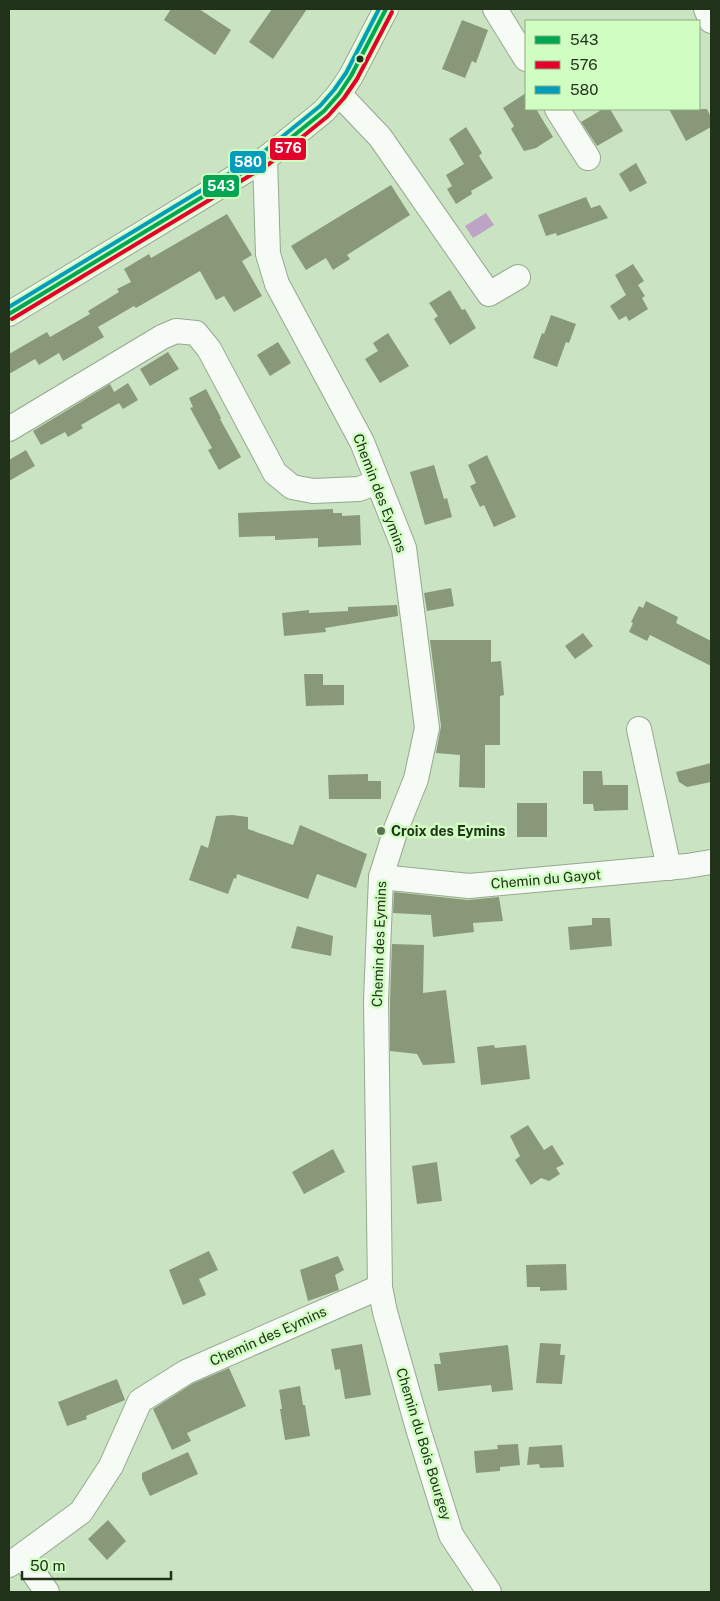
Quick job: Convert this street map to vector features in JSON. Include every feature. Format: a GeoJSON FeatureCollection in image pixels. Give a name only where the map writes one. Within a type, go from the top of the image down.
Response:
{"type":"FeatureCollection","features":[{"type":"Feature","properties":{"kind":"street"},"geometry":{"type":"LineString","coordinates":[[9,314],[265,159],[324,111],[339,94],[352,76],[386,9]]}},
{"type":"Feature","properties":{"kind":"street"},"geometry":{"type":"LineString","coordinates":[[495,9],[525,57]]}},
{"type":"Feature","properties":{"kind":"street"},"geometry":{"type":"LineString","coordinates":[[706,9],[711,21]]}},
{"type":"Feature","properties":{"kind":"street"},"geometry":{"type":"LineString","coordinates":[[339,94],[380,137],[489,294],[518,277]]}},
{"type":"Feature","properties":{"kind":"street"},"geometry":{"type":"LineString","coordinates":[[558,110],[588,158]]}},
{"type":"Feature","properties":{"kind":"street","name":"Chemin des Eymins"},"geometry":{"type":"LineString","coordinates":[[15,1560],[81,1512],[111,1466],[140,1401],[186,1372],[380,1287],[376,1000],[381,876],[396,829],[416,779],[427,728],[404,548],[362,442],[277,284],[268,254],[265,159]]}},
{"type":"Feature","properties":{"kind":"street"},"geometry":{"type":"LineString","coordinates":[[9,428],[162,337],[176,331],[196,333],[209,349],[275,473],[292,487],[313,491],[359,489],[378,482]]}},
{"type":"Feature","properties":{"kind":"street"},"geometry":{"type":"LineString","coordinates":[[639,728],[669,868]]}},
{"type":"Feature","properties":{"kind":"street","name":"Chemin du Gayot"},"geometry":{"type":"LineString","coordinates":[[381,876],[469,886],[669,868],[711,862]]}},
{"type":"Feature","properties":{"kind":"street","name":"Chemin du Bois Bourgey"},"geometry":{"type":"LineString","coordinates":[[380,1287],[385,1312],[419,1432],[451,1536],[489,1592]]}},
{"type":"Feature","properties":{"kind":"street"},"geometry":{"type":"LineString","coordinates":[[15,1560],[47,1592]]}},
{"type":"Feature","properties":{"kind":"shaded area"},"geometry":{"type":"Polygon","coordinates":[[[486,213],[494,225],[473,238],[465,226],[486,213]]]}},
{"type":"Feature","properties":{"kind":"building"},"geometry":{"type":"Polygon","coordinates":[[[171,9],[199,9],[231,30],[215,55],[164,20],[171,9]]]}},
{"type":"Feature","properties":{"kind":"building"},"geometry":{"type":"Polygon","coordinates":[[[272,9],[307,9],[273,59],[249,42],[272,9]]]}},
{"type":"Feature","properties":{"kind":"building"},"geometry":{"type":"Polygon","coordinates":[[[462,20],[488,30],[476,63],[472,61],[465,78],[442,69],[462,20]]]}},
{"type":"Feature","properties":{"kind":"building"},"geometry":{"type":"Polygon","coordinates":[[[525,94],[525,110],[537,110],[553,137],[536,148],[524,151],[511,129],[514,126],[503,108],[525,94]]]}},
{"type":"Feature","properties":{"kind":"building"},"geometry":{"type":"Polygon","coordinates":[[[707,109],[711,117],[711,127],[686,141],[670,110],[707,109]]]}},
{"type":"Feature","properties":{"kind":"building"},"geometry":{"type":"Polygon","coordinates":[[[601,110],[611,110],[623,131],[597,146],[581,122],[601,110]]]}},
{"type":"Feature","properties":{"kind":"building"},"geometry":{"type":"Polygon","coordinates":[[[466,127],[482,153],[479,156],[493,178],[471,191],[472,194],[456,204],[447,189],[452,186],[446,175],[464,164],[449,139],[466,127]]]}},
{"type":"Feature","properties":{"kind":"building"},"geometry":{"type":"Polygon","coordinates":[[[636,163],[647,183],[630,192],[619,174],[636,163]]]}},
{"type":"Feature","properties":{"kind":"building"},"geometry":{"type":"Polygon","coordinates":[[[391,185],[410,215],[347,255],[350,259],[333,270],[326,258],[306,270],[291,246],[391,185]]]}},
{"type":"Feature","properties":{"kind":"building"},"geometry":{"type":"Polygon","coordinates":[[[586,197],[591,208],[600,205],[608,218],[557,236],[556,233],[546,236],[538,215],[586,197]]]}},
{"type":"Feature","properties":{"kind":"building"},"geometry":{"type":"Polygon","coordinates":[[[227,214],[252,255],[242,261],[262,296],[234,312],[224,296],[216,300],[200,271],[136,308],[134,306],[98,327],[104,337],[63,361],[59,353],[39,365],[35,359],[9,374],[9,354],[47,332],[50,337],[90,314],[88,311],[119,292],[117,289],[131,282],[124,269],[149,254],[151,258],[227,214]]]}},
{"type":"Feature","properties":{"kind":"building"},"geometry":{"type":"Polygon","coordinates":[[[633,264],[644,281],[638,285],[645,296],[642,298],[648,309],[629,321],[626,316],[619,320],[610,306],[626,295],[615,275],[633,264]]]}},
{"type":"Feature","properties":{"kind":"building"},"geometry":{"type":"Polygon","coordinates":[[[450,290],[462,310],[465,309],[476,328],[450,345],[434,319],[438,316],[429,303],[450,290]]]}},
{"type":"Feature","properties":{"kind":"building"},"geometry":{"type":"Polygon","coordinates":[[[551,315],[576,324],[569,343],[566,342],[557,367],[533,358],[551,315]]]}},
{"type":"Feature","properties":{"kind":"building"},"geometry":{"type":"Polygon","coordinates":[[[388,333],[409,366],[380,383],[365,359],[378,351],[373,343],[388,333]]]}},
{"type":"Feature","properties":{"kind":"building"},"geometry":{"type":"Polygon","coordinates":[[[278,342],[291,363],[270,376],[257,355],[278,342]]]}},
{"type":"Feature","properties":{"kind":"building"},"geometry":{"type":"Polygon","coordinates":[[[168,352],[179,369],[150,386],[140,369],[168,352]]]}},
{"type":"Feature","properties":{"kind":"building"},"geometry":{"type":"Polygon","coordinates":[[[128,383],[138,400],[123,409],[119,403],[81,425],[83,428],[68,437],[65,432],[41,445],[33,431],[110,384],[114,392],[128,383]]]}},
{"type":"Feature","properties":{"kind":"building"},"geometry":{"type":"Polygon","coordinates":[[[206,389],[241,457],[219,470],[208,450],[212,448],[190,408],[193,407],[189,398],[206,389]]]}},
{"type":"Feature","properties":{"kind":"building"},"geometry":{"type":"Polygon","coordinates":[[[26,450],[35,466],[9,481],[9,460],[26,450]]]}},
{"type":"Feature","properties":{"kind":"building"},"geometry":{"type":"Polygon","coordinates":[[[487,455],[516,517],[494,527],[484,505],[480,507],[470,486],[476,483],[468,465],[487,455]]]}},
{"type":"Feature","properties":{"kind":"building"},"geometry":{"type":"Polygon","coordinates":[[[434,465],[444,499],[447,498],[452,517],[425,525],[410,472],[434,465]]]}},
{"type":"Feature","properties":{"kind":"building"},"geometry":{"type":"Polygon","coordinates":[[[333,509],[333,513],[342,513],[342,516],[360,515],[361,545],[318,547],[318,538],[275,540],[275,536],[239,537],[238,513],[333,509]]]}},
{"type":"Feature","properties":{"kind":"building"},"geometry":{"type":"Polygon","coordinates":[[[451,588],[454,606],[427,611],[424,593],[451,588]]]}},
{"type":"Feature","properties":{"kind":"building"},"geometry":{"type":"Polygon","coordinates":[[[646,601],[678,617],[676,623],[711,641],[711,666],[650,635],[647,641],[629,632],[633,623],[631,622],[639,606],[643,608],[646,601]]]}},
{"type":"Feature","properties":{"kind":"building"},"geometry":{"type":"Polygon","coordinates":[[[397,605],[398,616],[325,628],[326,632],[284,636],[282,613],[309,610],[309,613],[348,611],[348,607],[397,605]]]}},
{"type":"Feature","properties":{"kind":"building"},"geometry":{"type":"Polygon","coordinates":[[[583,633],[593,646],[575,659],[565,646],[583,633]]]}},
{"type":"Feature","properties":{"kind":"building"},"geometry":{"type":"Polygon","coordinates":[[[430,640],[491,640],[491,662],[501,661],[504,695],[500,696],[500,745],[485,745],[485,788],[459,787],[460,755],[436,753],[441,726],[430,640]]]}},
{"type":"Feature","properties":{"kind":"building"},"geometry":{"type":"Polygon","coordinates":[[[304,674],[323,674],[323,685],[344,685],[344,705],[306,706],[304,674]]]}},
{"type":"Feature","properties":{"kind":"building"},"geometry":{"type":"Polygon","coordinates":[[[711,763],[711,782],[687,787],[679,782],[676,772],[711,763]]]}},
{"type":"Feature","properties":{"kind":"building"},"geometry":{"type":"Polygon","coordinates":[[[583,771],[602,771],[603,785],[628,785],[628,810],[594,811],[593,804],[583,804],[583,771]]]}},
{"type":"Feature","properties":{"kind":"building"},"geometry":{"type":"Polygon","coordinates":[[[368,774],[368,781],[381,781],[381,799],[329,799],[328,775],[368,774]]]}},
{"type":"Feature","properties":{"kind":"building"},"geometry":{"type":"Polygon","coordinates":[[[517,803],[547,803],[547,837],[517,837],[517,803]]]}},
{"type":"Feature","properties":{"kind":"building"},"geometry":{"type":"Polygon","coordinates":[[[216,816],[248,817],[248,829],[293,845],[300,825],[367,854],[356,888],[317,874],[308,899],[237,874],[228,894],[189,880],[201,845],[208,848],[216,816]]]}},
{"type":"Feature","properties":{"kind":"building"},"geometry":{"type":"Polygon","coordinates":[[[394,892],[468,900],[499,897],[503,921],[473,923],[474,932],[433,937],[431,915],[393,913],[394,892]]]}},
{"type":"Feature","properties":{"kind":"building"},"geometry":{"type":"Polygon","coordinates":[[[592,918],[610,918],[612,946],[570,950],[568,927],[592,925],[592,918]]]}},
{"type":"Feature","properties":{"kind":"building"},"geometry":{"type":"Polygon","coordinates":[[[297,926],[333,936],[331,956],[291,948],[297,926]]]}},
{"type":"Feature","properties":{"kind":"building"},"geometry":{"type":"Polygon","coordinates":[[[392,944],[424,945],[423,993],[446,990],[455,1063],[423,1065],[417,1054],[390,1051],[392,944]]]}},
{"type":"Feature","properties":{"kind":"building"},"geometry":{"type":"Polygon","coordinates":[[[494,1045],[495,1048],[526,1045],[530,1079],[481,1085],[477,1047],[494,1045]]]}},
{"type":"Feature","properties":{"kind":"building"},"geometry":{"type":"Polygon","coordinates":[[[528,1125],[544,1150],[552,1145],[564,1164],[556,1168],[560,1174],[549,1181],[541,1178],[531,1185],[515,1160],[520,1156],[510,1136],[528,1125]]]}},
{"type":"Feature","properties":{"kind":"building"},"geometry":{"type":"Polygon","coordinates":[[[333,1149],[345,1172],[304,1194],[292,1172],[333,1149]]]}},
{"type":"Feature","properties":{"kind":"building"},"geometry":{"type":"Polygon","coordinates":[[[437,1162],[442,1201],[417,1204],[412,1166],[437,1162]]]}},
{"type":"Feature","properties":{"kind":"building"},"geometry":{"type":"Polygon","coordinates":[[[209,1251],[218,1270],[199,1279],[206,1295],[183,1305],[169,1270],[209,1251]]]}},
{"type":"Feature","properties":{"kind":"building"},"geometry":{"type":"Polygon","coordinates":[[[338,1256],[344,1270],[335,1275],[339,1290],[308,1301],[300,1270],[338,1256]]]}},
{"type":"Feature","properties":{"kind":"building"},"geometry":{"type":"Polygon","coordinates":[[[566,1264],[567,1290],[540,1291],[540,1287],[527,1287],[526,1265],[566,1264]]]}},
{"type":"Feature","properties":{"kind":"building"},"geometry":{"type":"Polygon","coordinates":[[[540,1343],[561,1344],[560,1355],[565,1355],[562,1384],[536,1383],[540,1343]]]}},
{"type":"Feature","properties":{"kind":"building"},"geometry":{"type":"Polygon","coordinates":[[[362,1344],[371,1395],[345,1399],[340,1369],[335,1370],[331,1349],[362,1344]]]}},
{"type":"Feature","properties":{"kind":"building"},"geometry":{"type":"Polygon","coordinates":[[[508,1345],[513,1390],[492,1392],[491,1385],[438,1391],[434,1364],[441,1364],[439,1353],[508,1345]]]}},
{"type":"Feature","properties":{"kind":"building"},"geometry":{"type":"Polygon","coordinates":[[[229,1368],[246,1406],[187,1433],[191,1441],[172,1450],[153,1409],[192,1384],[229,1368]]]}},
{"type":"Feature","properties":{"kind":"building"},"geometry":{"type":"Polygon","coordinates":[[[117,1379],[125,1400],[86,1416],[87,1419],[67,1426],[58,1402],[117,1379]]]}},
{"type":"Feature","properties":{"kind":"building"},"geometry":{"type":"Polygon","coordinates":[[[300,1386],[310,1436],[285,1440],[279,1390],[300,1386]]]}},
{"type":"Feature","properties":{"kind":"building"},"geometry":{"type":"Polygon","coordinates":[[[518,1444],[520,1465],[500,1467],[500,1471],[476,1473],[474,1451],[498,1449],[497,1445],[518,1444]]]}},
{"type":"Feature","properties":{"kind":"building"},"geometry":{"type":"Polygon","coordinates":[[[562,1445],[564,1467],[540,1468],[539,1464],[527,1465],[529,1447],[562,1445]]]}},
{"type":"Feature","properties":{"kind":"building"},"geometry":{"type":"Polygon","coordinates":[[[188,1452],[198,1474],[150,1496],[142,1479],[142,1473],[188,1452]]]}},
{"type":"Feature","properties":{"kind":"building"},"geometry":{"type":"Polygon","coordinates":[[[108,1520],[126,1541],[107,1560],[88,1539],[108,1520]]]}},
{"type":"Feature","properties":{"kind":"transit line","name":"580"},"geometry":{"type":"LineString","coordinates":[[9,307],[261,154],[320,106],[334,90],[346,73],[379,9]]}},
{"type":"Feature","properties":{"kind":"transit line","name":"543"},"geometry":{"type":"LineString","coordinates":[[9,314],[265,159],[324,111],[339,94],[351,76],[386,9]]}},
{"type":"Feature","properties":{"kind":"transit line","name":"576"},"geometry":{"type":"LineString","coordinates":[[12,319],[269,164],[328,116],[344,98],[357,79],[392,12]]}},
{"type":"Feature","properties":{"kind":"place","name":"Croix des Eymins"},"geometry":{"type":"Point","coordinates":[381,831]}}]}
